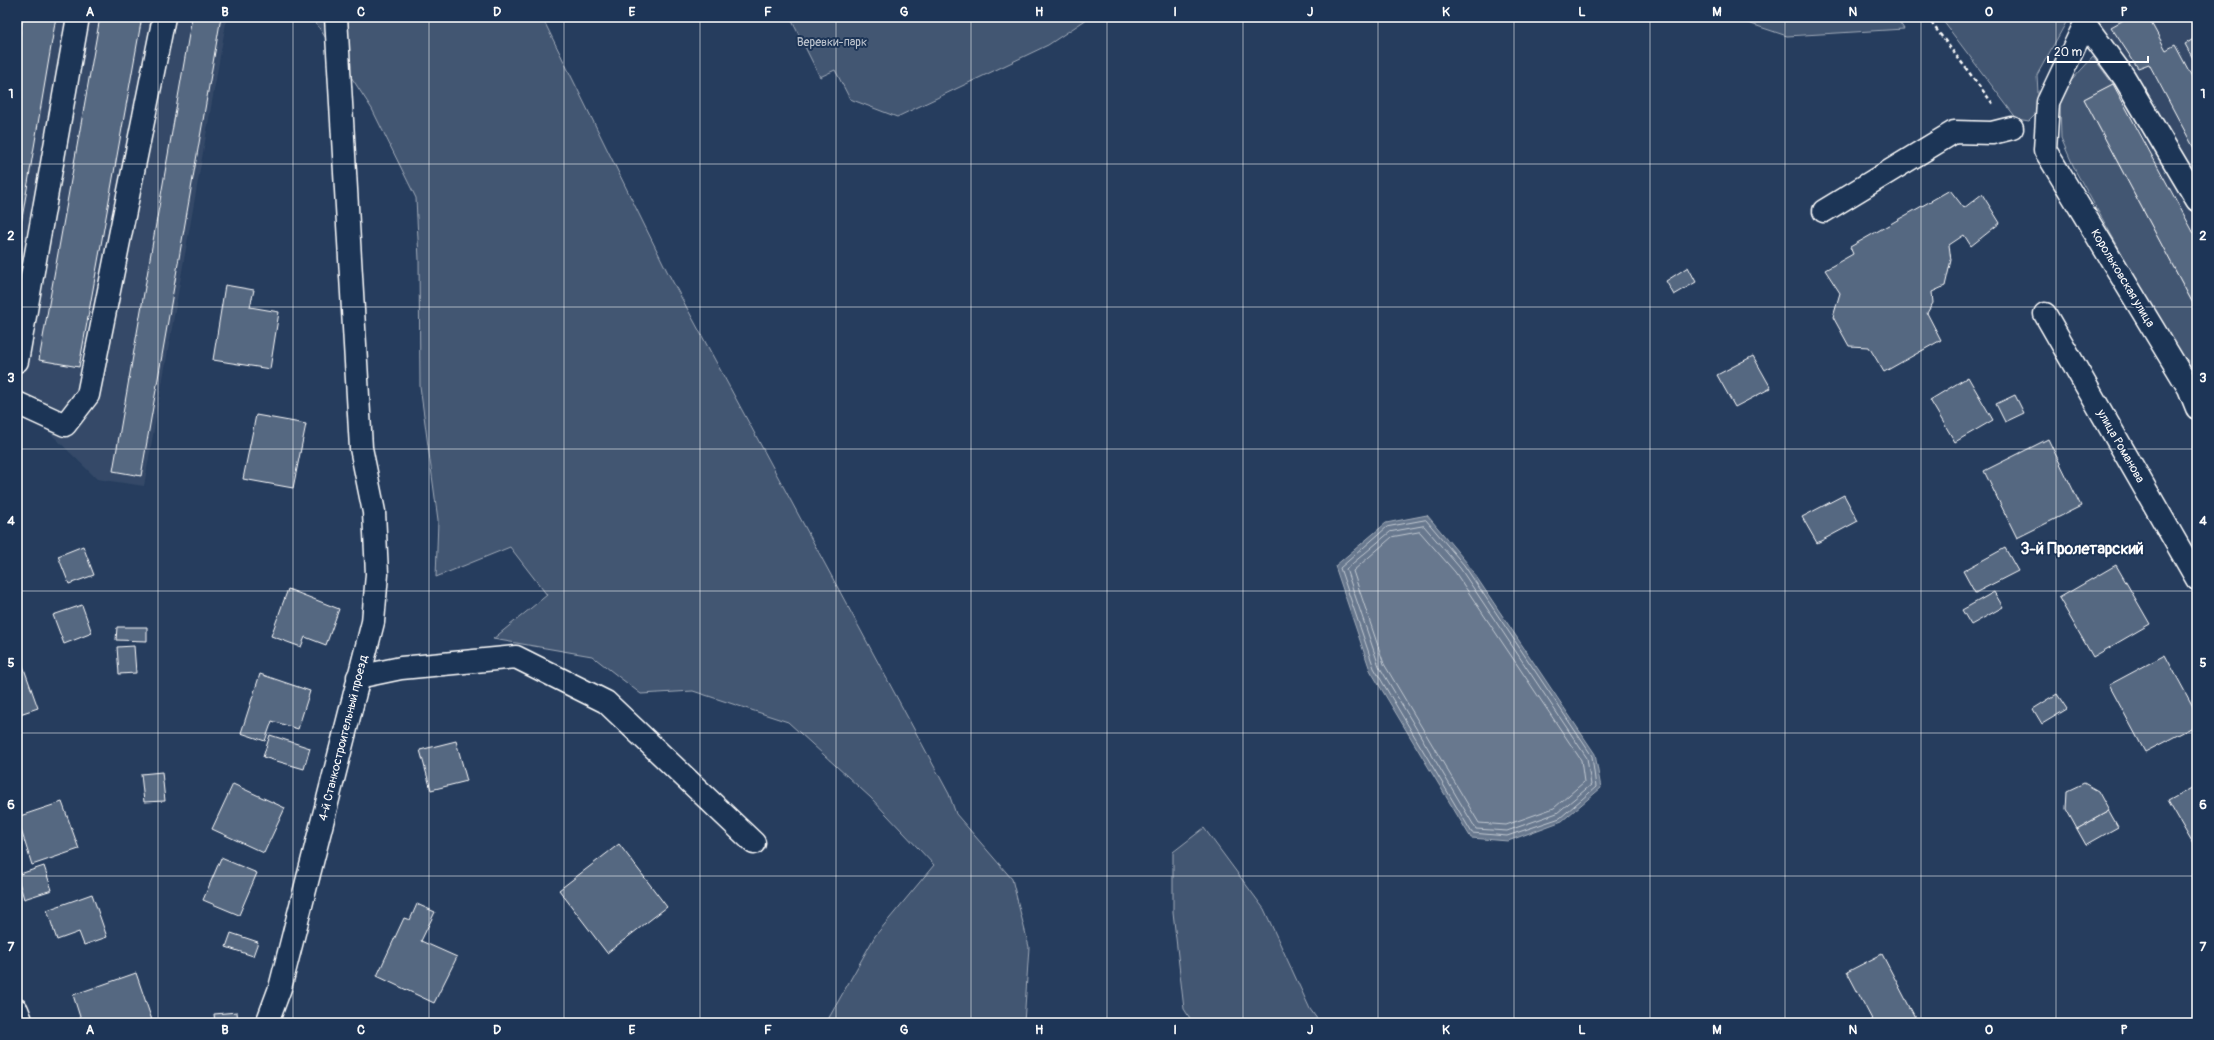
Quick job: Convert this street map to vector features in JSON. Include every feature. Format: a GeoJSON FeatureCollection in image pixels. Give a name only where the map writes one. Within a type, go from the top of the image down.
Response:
{"type":"FeatureCollection","features":[{"type":"Feature","properties":{"kind":"street"},"geometry":{"type":"LineString","coordinates":[[17,361],[78,17]]}},
{"type":"Feature","properties":{"kind":"street"},"geometry":{"type":"LineString","coordinates":[[17,403],[65,425],[88,394],[164,17]]}},
{"type":"Feature","properties":{"kind":"street","name":"4-й Станкостроительный проезд"},"geometry":{"type":"LineString","coordinates":[[267,1023],[280,988],[373,622],[377,574],[374,512],[361,448],[336,17]]}},
{"type":"Feature","properties":{"kind":"street"},"geometry":{"type":"LineString","coordinates":[[2084,19],[2124,77],[2197,200]]}},
{"type":"Feature","properties":{"kind":"street","name":"Корольковская улица"},"geometry":{"type":"LineString","coordinates":[[2084,19],[2048,102],[2046,150],[2189,388],[2197,408]]}},
{"type":"Feature","properties":{"kind":"street"},"geometry":{"type":"LineString","coordinates":[[1824,211],[1954,132],[1992,133],[2012,128]]}},
{"type":"Feature","properties":{"kind":"street","name":"улица Романова"},"geometry":{"type":"LineString","coordinates":[[2045,314],[2197,579]]}},
{"type":"Feature","properties":{"kind":"street"},"geometry":{"type":"LineString","coordinates":[[358,677],[401,668],[516,657],[606,702],[754,843]]}},
{"type":"Feature","properties":{"kind":"street"},"geometry":{"type":"LineString","coordinates":[[17,1010],[22,1023]]}},
{"type":"Feature","properties":{"kind":"path"},"geometry":{"type":"LineString","coordinates":[[1927,17],[2012,128]]}},
{"type":"Feature","properties":{"kind":"shaded area"},"geometry":{"type":"Polygon","coordinates":[[[17,17],[227,17],[144,486],[97,479],[44,427],[17,417],[17,17]]]}},
{"type":"Feature","properties":{"kind":"shaded area"},"geometry":{"type":"Polygon","coordinates":[[[2066,17],[2197,17],[2197,311],[2084,99],[2113,83],[2093,57],[2066,17]]]}},
{"type":"Feature","properties":{"kind":"green space"},"geometry":{"type":"Polygon","coordinates":[[[312,17],[542,17],[667,271],[949,794],[956,814],[1012,879],[1029,947],[1024,1023],[826,1023],[875,936],[934,865],[871,798],[788,722],[693,691],[641,694],[592,656],[493,639],[547,595],[510,547],[436,577],[438,520],[420,386],[419,260],[416,198],[372,109],[312,17]]]}},
{"type":"Feature","properties":{"kind":"green space","name":"Веревки-парк"},"geometry":{"type":"Polygon","coordinates":[[[790,17],[1090,17],[1048,45],[897,117],[850,99],[835,70],[820,77],[790,17]]]}},
{"type":"Feature","properties":{"kind":"green space"},"geometry":{"type":"Polygon","coordinates":[[[1730,17],[1896,17],[1904,29],[1787,36],[1730,17]]]}},
{"type":"Feature","properties":{"kind":"green space"},"geometry":{"type":"Polygon","coordinates":[[[1940,17],[2066,17],[2068,19],[2037,75],[2039,111],[2029,121],[2017,119],[1940,17]]]}},
{"type":"Feature","properties":{"kind":"green space"},"geometry":{"type":"Polygon","coordinates":[[[2093,57],[2113,84],[2084,99],[2197,311],[2197,387],[2076,172],[2061,138],[2060,104],[2071,81],[2093,57]]]}},
{"type":"Feature","properties":{"kind":"green space"},"geometry":{"type":"Polygon","coordinates":[[[1204,828],[1264,909],[1310,1009],[1320,1023],[1193,1023],[1184,1009],[1173,912],[1173,852],[1204,828]]]}},
{"type":"Feature","properties":{"kind":"water"},"geometry":{"type":"Polygon","coordinates":[[[1427,515],[1467,563],[1595,754],[1601,788],[1562,821],[1508,841],[1471,838],[1370,670],[1335,566],[1386,523],[1427,515]]]}},
{"type":"Feature","properties":{"kind":"building"},"geometry":{"type":"Polygon","coordinates":[[[23,17],[56,17],[17,248],[17,50],[23,17]]]}},
{"type":"Feature","properties":{"kind":"building"},"geometry":{"type":"Polygon","coordinates":[[[100,17],[142,17],[79,367],[39,360],[100,17]]]}},
{"type":"Feature","properties":{"kind":"building"},"geometry":{"type":"Polygon","coordinates":[[[192,17],[221,17],[141,476],[113,471],[192,17]]]}},
{"type":"Feature","properties":{"kind":"building"},"geometry":{"type":"Polygon","coordinates":[[[2129,17],[2148,17],[2166,50],[2175,45],[2197,86],[2197,154],[2149,64],[2138,68],[2111,27],[2129,17]]]}},
{"type":"Feature","properties":{"kind":"building"},"geometry":{"type":"Polygon","coordinates":[[[2197,37],[2197,66],[2185,44],[2197,37]]]}},
{"type":"Feature","properties":{"kind":"building"},"geometry":{"type":"Polygon","coordinates":[[[2113,84],[2197,239],[2197,311],[2084,99],[2113,84]]]}},
{"type":"Feature","properties":{"kind":"building"},"geometry":{"type":"Polygon","coordinates":[[[1950,190],[1964,208],[1982,194],[2000,223],[1971,246],[1964,235],[1949,245],[1951,260],[1945,286],[1932,292],[1933,303],[1927,313],[1941,340],[1884,372],[1869,347],[1849,346],[1833,317],[1840,293],[1825,270],[1853,254],[1850,247],[1950,190]]]}},
{"type":"Feature","properties":{"kind":"building"},"geometry":{"type":"Polygon","coordinates":[[[1688,267],[1696,282],[1674,295],[1666,281],[1688,267]]]}},
{"type":"Feature","properties":{"kind":"building"},"geometry":{"type":"Polygon","coordinates":[[[225,285],[254,290],[250,307],[279,312],[270,369],[213,360],[225,285]]]}},
{"type":"Feature","properties":{"kind":"building"},"geometry":{"type":"Polygon","coordinates":[[[1753,356],[1771,388],[1735,407],[1717,375],[1753,356]]]}},
{"type":"Feature","properties":{"kind":"building"},"geometry":{"type":"Polygon","coordinates":[[[1968,377],[1993,420],[1955,442],[1930,400],[1968,377]]]}},
{"type":"Feature","properties":{"kind":"building"},"geometry":{"type":"Polygon","coordinates":[[[2015,395],[2024,413],[2005,422],[1996,404],[2015,395]]]}},
{"type":"Feature","properties":{"kind":"building"},"geometry":{"type":"Polygon","coordinates":[[[256,415],[306,424],[293,488],[243,479],[256,415]]]}},
{"type":"Feature","properties":{"kind":"building"},"geometry":{"type":"Polygon","coordinates":[[[2048,439],[2081,506],[2017,538],[1984,471],[2048,439]]]}},
{"type":"Feature","properties":{"kind":"building"},"geometry":{"type":"Polygon","coordinates":[[[1844,495],[1858,521],[1817,543],[1802,517],[1844,495]]]}},
{"type":"Feature","properties":{"kind":"building"},"geometry":{"type":"Polygon","coordinates":[[[83,546],[94,575],[69,584],[58,556],[83,546]]]}},
{"type":"Feature","properties":{"kind":"building"},"geometry":{"type":"Polygon","coordinates":[[[2005,548],[2018,571],[1975,593],[1963,571],[2005,548]]]}},
{"type":"Feature","properties":{"kind":"building"},"geometry":{"type":"Polygon","coordinates":[[[2116,565],[2150,624],[2093,657],[2059,598],[2116,565]]]}},
{"type":"Feature","properties":{"kind":"building"},"geometry":{"type":"Polygon","coordinates":[[[288,589],[339,609],[326,645],[305,637],[301,647],[271,636],[288,589]]]}},
{"type":"Feature","properties":{"kind":"building"},"geometry":{"type":"Polygon","coordinates":[[[1994,592],[2003,607],[1971,625],[1962,610],[1994,592]]]}},
{"type":"Feature","properties":{"kind":"building"},"geometry":{"type":"Polygon","coordinates":[[[82,605],[92,633],[64,644],[53,615],[82,605]]]}},
{"type":"Feature","properties":{"kind":"building"},"geometry":{"type":"Polygon","coordinates":[[[117,627],[147,627],[147,641],[116,640],[117,627]]]}},
{"type":"Feature","properties":{"kind":"building"},"geometry":{"type":"Polygon","coordinates":[[[134,646],[136,673],[119,674],[117,647],[134,646]]]}},
{"type":"Feature","properties":{"kind":"building"},"geometry":{"type":"Polygon","coordinates":[[[17,649],[38,708],[17,715],[17,649]]]}},
{"type":"Feature","properties":{"kind":"building"},"geometry":{"type":"Polygon","coordinates":[[[2165,655],[2197,714],[2197,725],[2145,752],[2109,685],[2165,655]]]}},
{"type":"Feature","properties":{"kind":"building"},"geometry":{"type":"Polygon","coordinates":[[[260,674],[310,691],[298,729],[272,721],[265,741],[241,733],[260,674]]]}},
{"type":"Feature","properties":{"kind":"building"},"geometry":{"type":"Polygon","coordinates":[[[2057,694],[2067,709],[2042,724],[2033,709],[2057,694]]]}},
{"type":"Feature","properties":{"kind":"building"},"geometry":{"type":"Polygon","coordinates":[[[270,735],[310,748],[304,769],[263,757],[270,735]]]}},
{"type":"Feature","properties":{"kind":"building"},"geometry":{"type":"Polygon","coordinates":[[[456,741],[467,781],[431,790],[420,750],[456,741]]]}},
{"type":"Feature","properties":{"kind":"building"},"geometry":{"type":"Polygon","coordinates":[[[162,772],[165,801],[144,802],[141,774],[162,772]]]}},
{"type":"Feature","properties":{"kind":"building"},"geometry":{"type":"Polygon","coordinates":[[[2084,783],[2098,791],[2109,811],[2077,829],[2066,809],[2067,791],[2084,783]]]}},
{"type":"Feature","properties":{"kind":"building"},"geometry":{"type":"Polygon","coordinates":[[[233,784],[285,808],[264,853],[212,829],[233,784]]]}},
{"type":"Feature","properties":{"kind":"building"},"geometry":{"type":"Polygon","coordinates":[[[2197,785],[2197,851],[2168,801],[2197,785]]]}},
{"type":"Feature","properties":{"kind":"building"},"geometry":{"type":"Polygon","coordinates":[[[62,802],[79,849],[32,865],[17,817],[62,802]]]}},
{"type":"Feature","properties":{"kind":"building"},"geometry":{"type":"Polygon","coordinates":[[[2109,811],[2118,827],[2086,845],[2077,829],[2109,811]]]}},
{"type":"Feature","properties":{"kind":"building"},"geometry":{"type":"Polygon","coordinates":[[[619,844],[667,907],[607,953],[559,890],[619,844]]]}},
{"type":"Feature","properties":{"kind":"building"},"geometry":{"type":"Polygon","coordinates":[[[221,858],[257,873],[239,915],[203,900],[221,858]]]}},
{"type":"Feature","properties":{"kind":"building"},"geometry":{"type":"Polygon","coordinates":[[[44,866],[52,890],[24,899],[17,875],[44,866]]]}},
{"type":"Feature","properties":{"kind":"building"},"geometry":{"type":"Polygon","coordinates":[[[92,894],[107,937],[84,945],[79,932],[57,940],[47,910],[92,894]]]}},
{"type":"Feature","properties":{"kind":"building"},"geometry":{"type":"Polygon","coordinates":[[[417,904],[435,912],[421,941],[457,957],[434,1003],[377,976],[404,918],[410,920],[417,904]]]}},
{"type":"Feature","properties":{"kind":"building"},"geometry":{"type":"Polygon","coordinates":[[[231,933],[258,942],[253,956],[226,947],[231,933]]]}},
{"type":"Feature","properties":{"kind":"building"},"geometry":{"type":"Polygon","coordinates":[[[1882,954],[1918,1023],[1874,1023],[1847,972],[1882,954]]]}},
{"type":"Feature","properties":{"kind":"building"},"geometry":{"type":"Polygon","coordinates":[[[136,973],[153,1023],[82,1023],[73,995],[136,973]]]}},
{"type":"Feature","properties":{"kind":"building"},"geometry":{"type":"Polygon","coordinates":[[[237,1012],[238,1023],[215,1023],[214,1014],[237,1012]]]}},
{"type":"Feature","properties":{"kind":"district","name":"3-й Пролетарский"},"geometry":{"type":"Point","coordinates":[2082,548]}}]}
